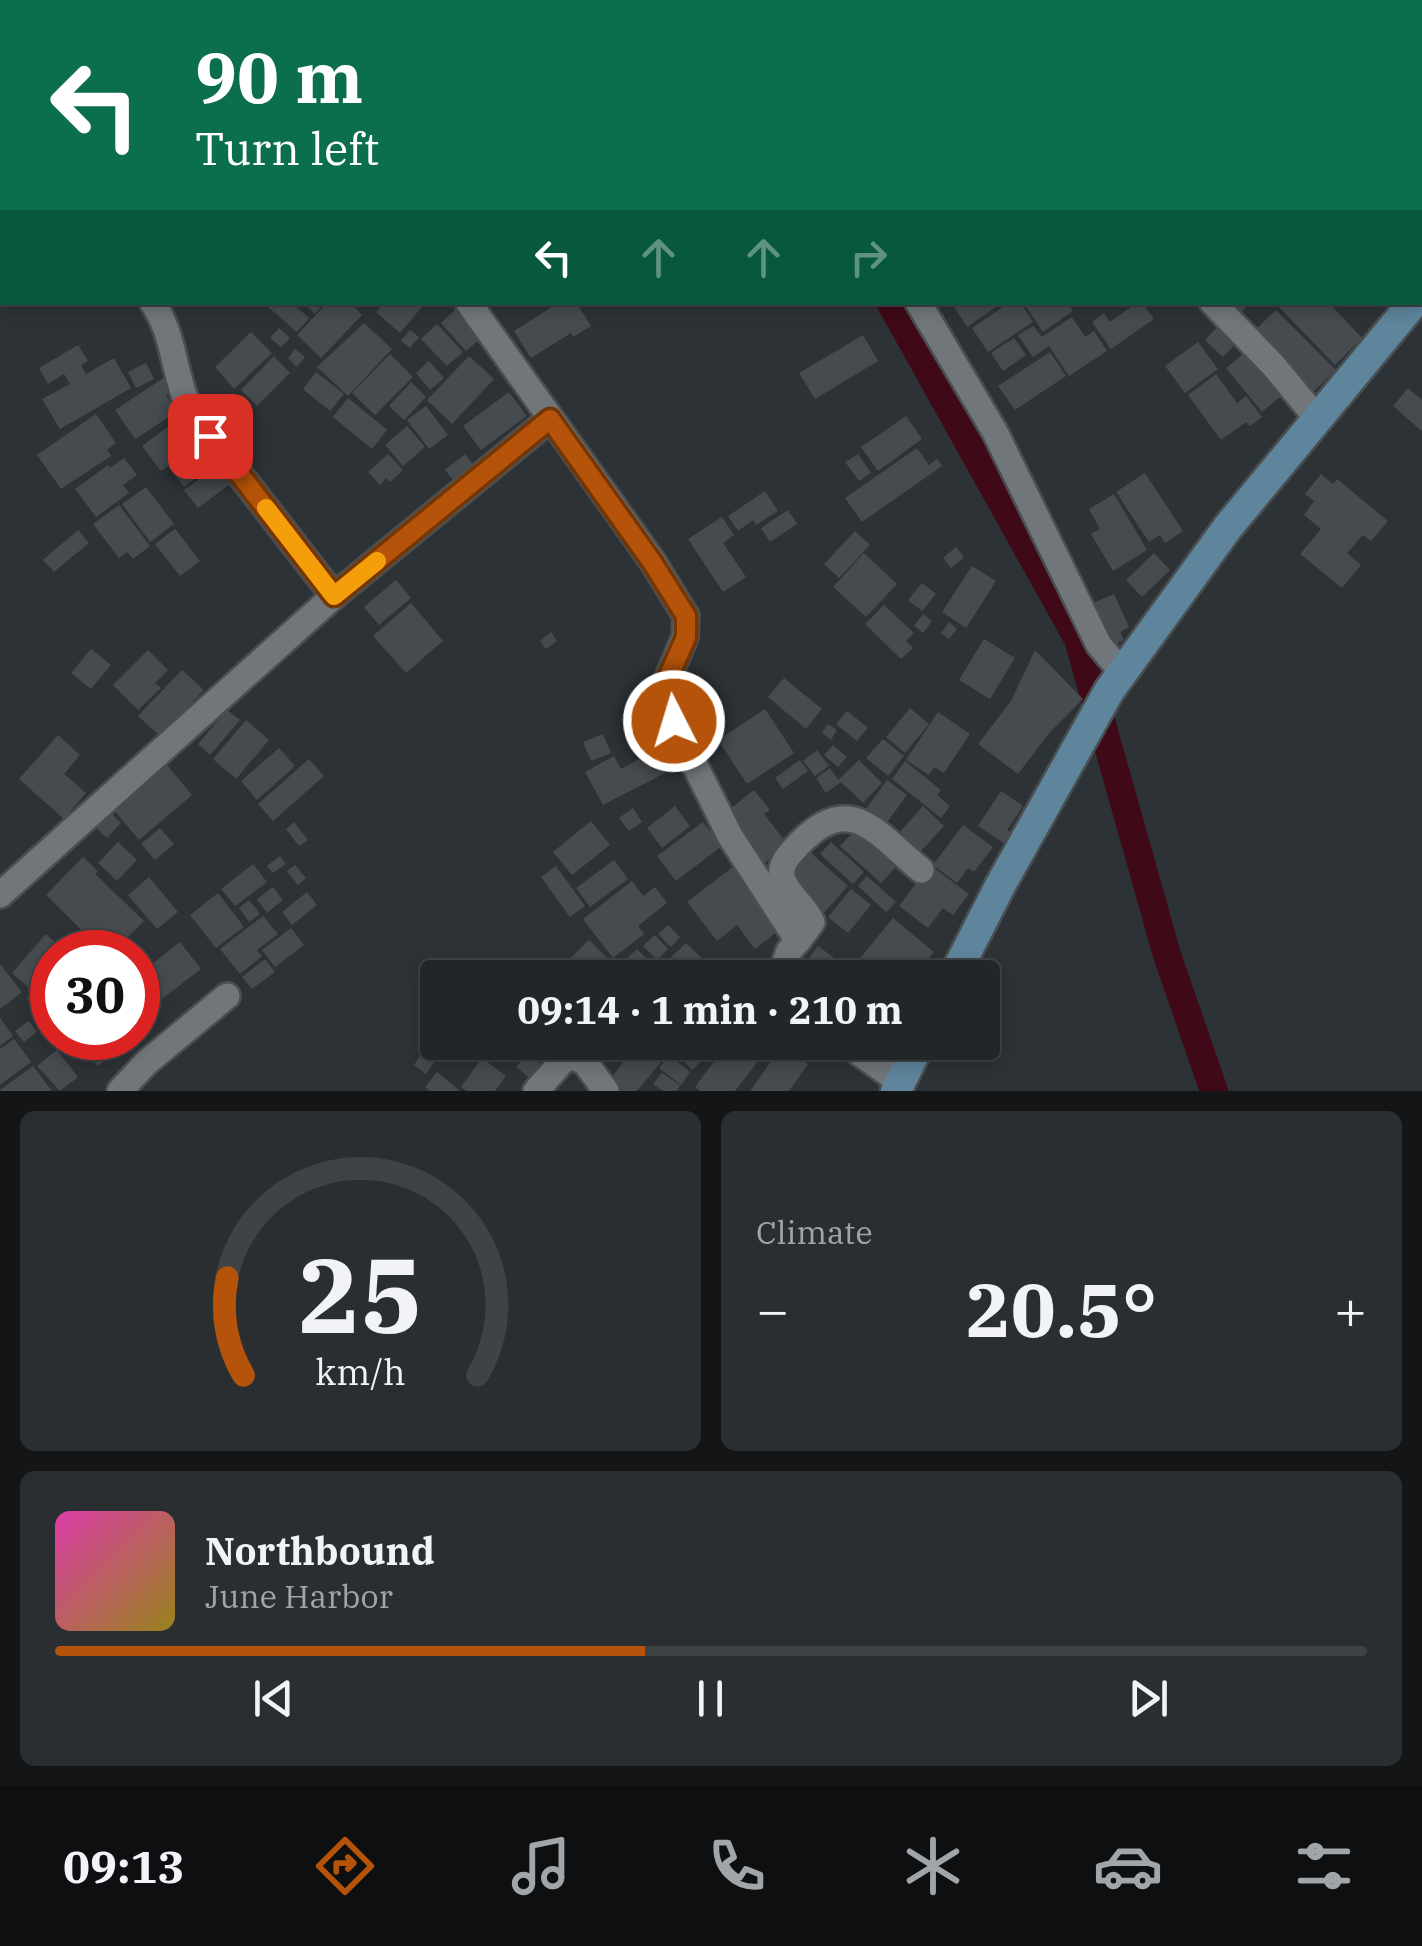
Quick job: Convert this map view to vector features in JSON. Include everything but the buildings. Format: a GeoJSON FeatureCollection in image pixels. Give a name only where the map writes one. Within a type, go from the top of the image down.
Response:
{"type":"FeatureCollection","features":[{"type":"Feature","properties":{"kind":"main road"},"geometry":{"type":"LineString","coordinates":[[963,960],[1084,732],[1116,682],[1228,526],[1411,305]]}},
{"type":"Feature","properties":{"kind":"main road"},"geometry":{"type":"LineString","coordinates":[[898,1086],[911,1060]]}},
{"type":"Feature","properties":{"kind":"street"},"geometry":{"type":"LineString","coordinates":[[154,305],[168,331],[178,385],[190,410],[334,596]]}},
{"type":"Feature","properties":{"kind":"street"},"geometry":{"type":"LineString","coordinates":[[470,305],[686,616],[686,637],[667,680],[666,697],[674,721],[730,836],[798,941]]}},
{"type":"Feature","properties":{"kind":"street"},"geometry":{"type":"LineString","coordinates":[[920,305],[994,432],[1116,682]]}},
{"type":"Feature","properties":{"kind":"street"},"geometry":{"type":"LineString","coordinates":[[1215,305],[1274,365],[1316,416]]}},
{"type":"Feature","properties":{"kind":"street"},"geometry":{"type":"LineString","coordinates":[[0,895],[228,695],[334,596],[550,419]]}},
{"type":"Feature","properties":{"kind":"street"},"geometry":{"type":"LineString","coordinates":[[785,960],[812,922],[783,880],[781,869],[811,832],[838,817],[848,816],[864,823],[921,870]]}},
{"type":"Feature","properties":{"kind":"street"},"geometry":{"type":"LineString","coordinates":[[120,1091],[146,1063],[227,996]]}},
{"type":"Feature","properties":{"kind":"street"},"geometry":{"type":"LineString","coordinates":[[536,1091],[568,1056],[584,1061],[606,1091]]}},
{"type":"Feature","properties":{"kind":"street"},"geometry":{"type":"LineString","coordinates":[[866,1060],[898,1086]]}},
{"type":"Feature","properties":{"kind":"waterway"},"geometry":{"type":"LineString","coordinates":[[892,305],[1078,639],[1167,955],[1214,1091]]}},
{"type":"Feature","properties":{"kind":"slow traffic"},"geometry":{"type":"LineString","coordinates":[[266,508],[334,596],[377,561]]}},
{"type":"Feature","properties":{"kind":"route"},"geometry":{"type":"LineString","coordinates":[[210,436],[334,596],[550,419],[686,616],[686,637],[667,680],[666,697],[674,721]]}}]}
